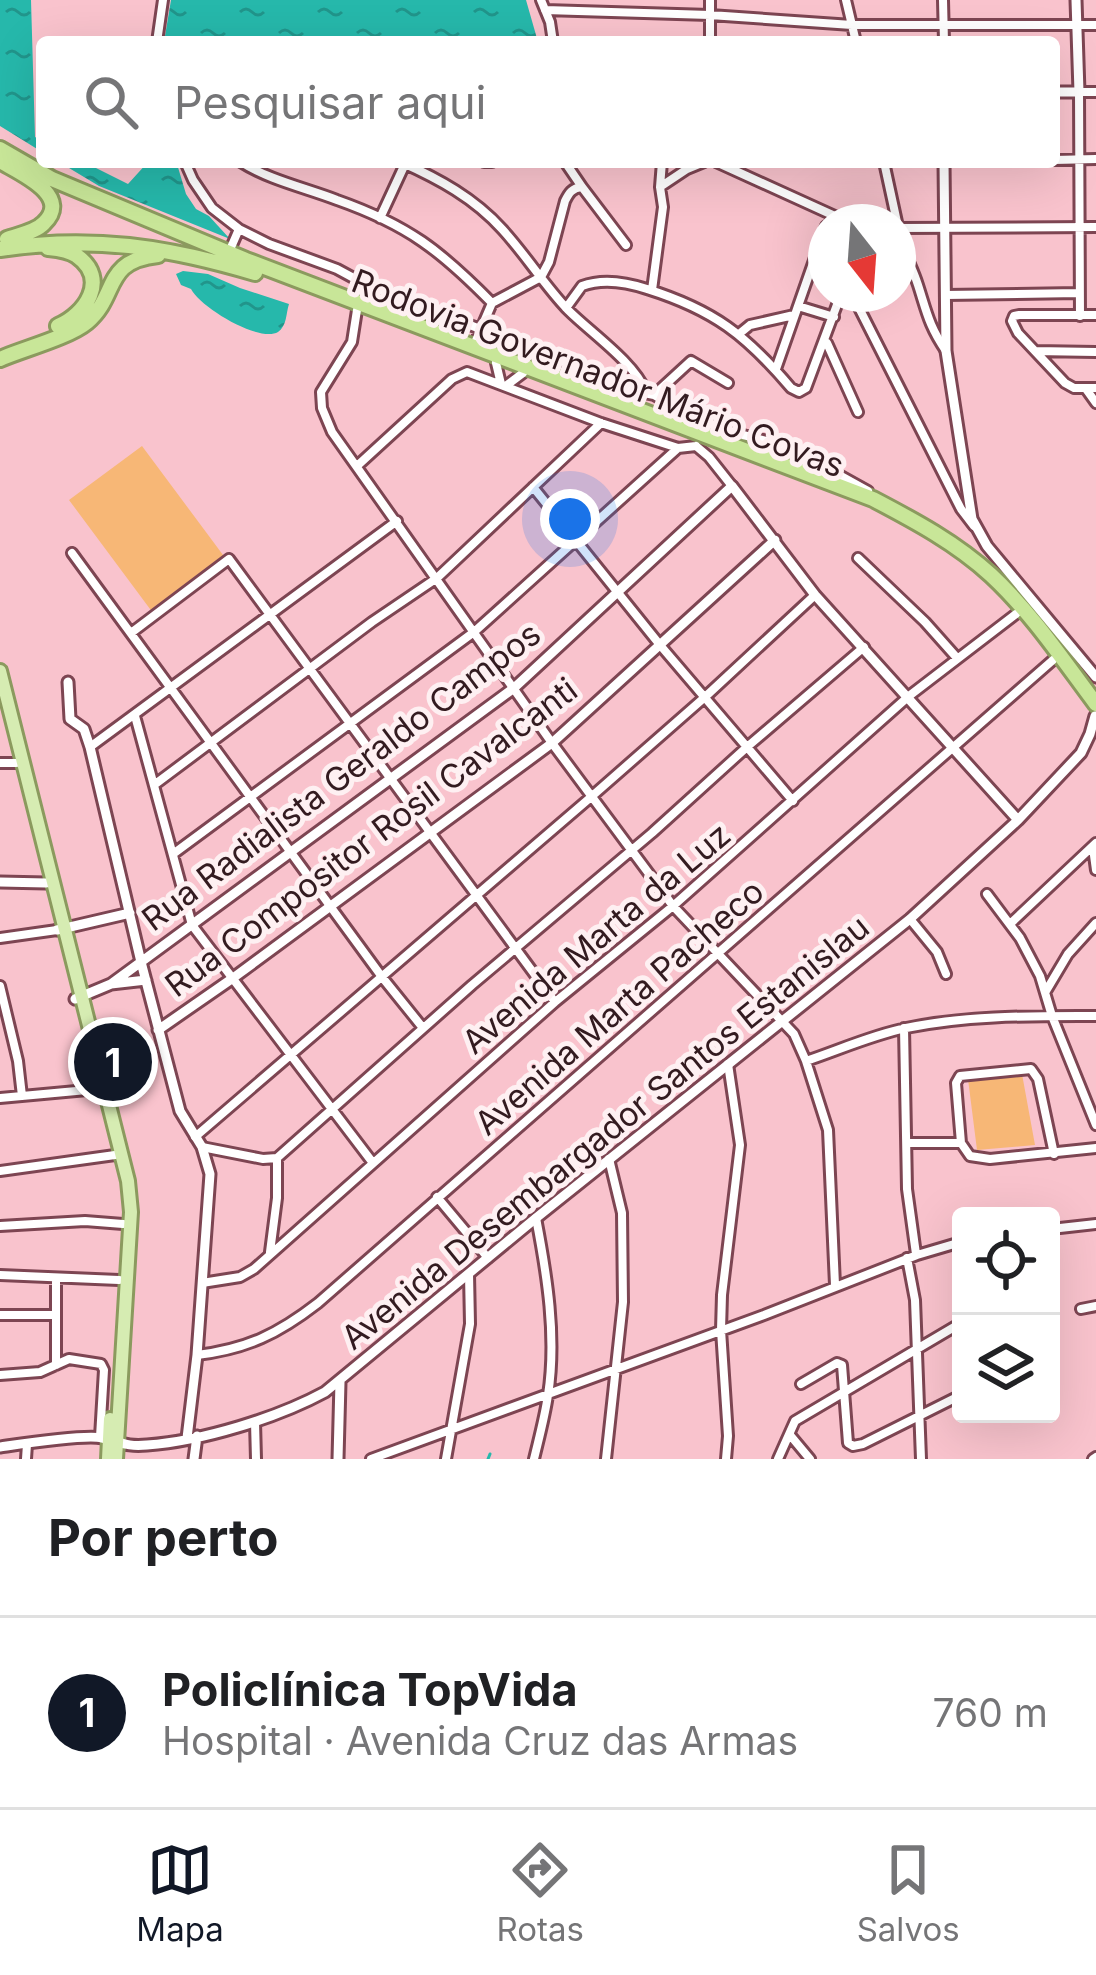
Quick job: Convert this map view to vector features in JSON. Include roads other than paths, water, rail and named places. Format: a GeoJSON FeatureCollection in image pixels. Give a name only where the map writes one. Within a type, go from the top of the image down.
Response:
{"type":"FeatureCollection","features":[{"type":"Feature","properties":{"kind":"highway"},"geometry":{"type":"LineString","coordinates":[[0,149],[108,205],[246,260]]}},
{"type":"Feature","properties":{"kind":"highway"},"geometry":{"type":"LineString","coordinates":[[0,161],[40,185],[51,201],[43,224],[2,243]]}},
{"type":"Feature","properties":{"kind":"highway"},"geometry":{"type":"LineString","coordinates":[[2,243],[64,235],[114,236],[173,243],[246,260]]}},
{"type":"Feature","properties":{"kind":"highway","name":"Rodovia Governador Mário Covas"},"geometry":{"type":"LineString","coordinates":[[2,243],[113,243],[192,255],[259,274],[596,385],[834,483],[892,509],[987,571],[1088,676],[1096,704]]}},
{"type":"Feature","properties":{"kind":"highway"},"geometry":{"type":"LineString","coordinates":[[0,349],[70,321],[80,314],[91,293],[89,273],[81,259],[31,244]]}},
{"type":"Feature","properties":{"kind":"highway"},"geometry":{"type":"LineString","coordinates":[[0,359],[86,323],[114,278],[133,261],[154,255],[192,255]]}},
{"type":"Feature","properties":{"kind":"highway","name":"Rodovia Governador Mário Covas"},"geometry":{"type":"LineString","coordinates":[[246,260],[878,511],[962,562],[997,592],[1095,716]]}},
{"type":"Feature","properties":{"kind":"main road"},"geometry":{"type":"LineString","coordinates":[[0,671],[130,1196],[110,1448]]}},
{"type":"Feature","properties":{"kind":"main road"},"geometry":{"type":"LineString","coordinates":[[0,701],[61,929]]}},
{"type":"Feature","properties":{"kind":"main road"},"geometry":{"type":"LineString","coordinates":[[79,997],[122,1192],[110,1448]]}},
{"type":"Feature","properties":{"kind":"street"},"geometry":{"type":"LineString","coordinates":[[158,36],[163,0]]}},
{"type":"Feature","properties":{"kind":"street"},"geometry":{"type":"LineString","coordinates":[[541,0],[552,36]]}},
{"type":"Feature","properties":{"kind":"street"},"geometry":{"type":"LineString","coordinates":[[710,0],[710,36]]}},
{"type":"Feature","properties":{"kind":"street"},"geometry":{"type":"LineString","coordinates":[[846,0],[855,36]]}},
{"type":"Feature","properties":{"kind":"street"},"geometry":{"type":"LineString","coordinates":[[943,0],[944,36]]}},
{"type":"Feature","properties":{"kind":"street"},"geometry":{"type":"LineString","coordinates":[[1076,0],[1080,316]]}},
{"type":"Feature","properties":{"kind":"street"},"geometry":{"type":"LineString","coordinates":[[545,10],[852,25],[1096,26]]}},
{"type":"Feature","properties":{"kind":"street"},"geometry":{"type":"LineString","coordinates":[[1060,92],[1096,92]]}},
{"type":"Feature","properties":{"kind":"street"},"geometry":{"type":"LineString","coordinates":[[1060,160],[1096,159]]}},
{"type":"Feature","properties":{"kind":"street"},"geometry":{"type":"LineString","coordinates":[[187,168],[212,208],[239,229],[543,352],[596,385],[650,393],[691,361],[728,383]]}},
{"type":"Feature","properties":{"kind":"street"},"geometry":{"type":"LineString","coordinates":[[253,168],[380,218],[431,246],[492,304]]}},
{"type":"Feature","properties":{"kind":"street"},"geometry":{"type":"LineString","coordinates":[[380,218],[401,168]]}},
{"type":"Feature","properties":{"kind":"street"},"geometry":{"type":"LineString","coordinates":[[413,168],[453,188],[500,226],[566,308],[650,393],[719,428],[787,446],[880,496],[892,509]]}},
{"type":"Feature","properties":{"kind":"street"},"geometry":{"type":"LineString","coordinates":[[569,168],[626,245]]}},
{"type":"Feature","properties":{"kind":"street"},"geometry":{"type":"LineString","coordinates":[[652,290],[663,207],[662,168]]}},
{"type":"Feature","properties":{"kind":"street"},"geometry":{"type":"LineString","coordinates":[[660,187],[689,168]]}},
{"type":"Feature","properties":{"kind":"street"},"geometry":{"type":"LineString","coordinates":[[728,168],[808,210]]}},
{"type":"Feature","properties":{"kind":"street"},"geometry":{"type":"LineString","coordinates":[[885,168],[893,204]]}},
{"type":"Feature","properties":{"kind":"street"},"geometry":{"type":"LineString","coordinates":[[944,168],[946,351],[976,530]]}},
{"type":"Feature","properties":{"kind":"street"},"geometry":{"type":"LineString","coordinates":[[473,346],[492,304],[541,277],[565,201],[570,191],[581,187]]}},
{"type":"Feature","properties":{"kind":"street"},"geometry":{"type":"LineString","coordinates":[[916,226],[1096,227]]}},
{"type":"Feature","properties":{"kind":"street"},"geometry":{"type":"LineString","coordinates":[[229,252],[239,229]]}},
{"type":"Feature","properties":{"kind":"street"},"geometry":{"type":"LineString","coordinates":[[776,369],[808,276]]}},
{"type":"Feature","properties":{"kind":"street"},"geometry":{"type":"LineString","coordinates":[[916,280],[928,322],[946,351]]}},
{"type":"Feature","properties":{"kind":"street"},"geometry":{"type":"LineString","coordinates":[[361,282],[352,342],[320,398],[332,432],[673,906],[794,1034],[828,1130],[835,1286]]}},
{"type":"Feature","properties":{"kind":"street"},"geometry":{"type":"LineString","coordinates":[[566,308],[582,286],[592,283],[627,283],[694,304],[739,334],[796,392],[806,388],[836,312]]}},
{"type":"Feature","properties":{"kind":"street"},"geometry":{"type":"LineString","coordinates":[[945,295],[1078,293]]}},
{"type":"Feature","properties":{"kind":"street"},"geometry":{"type":"LineString","coordinates":[[739,334],[751,325],[796,310],[834,317]]}},
{"type":"Feature","properties":{"kind":"street"},"geometry":{"type":"LineString","coordinates":[[861,312],[961,509],[1088,676]]}},
{"type":"Feature","properties":{"kind":"street"},"geometry":{"type":"LineString","coordinates":[[1096,315],[1019,315],[1012,319],[1065,383],[1091,388],[1096,403]]}},
{"type":"Feature","properties":{"kind":"street"},"geometry":{"type":"LineString","coordinates":[[826,340],[858,412]]}},
{"type":"Feature","properties":{"kind":"street"},"geometry":{"type":"LineString","coordinates":[[1034,351],[1096,352]]}},
{"type":"Feature","properties":{"kind":"street"},"geometry":{"type":"LineString","coordinates":[[496,363],[504,385]]}},
{"type":"Feature","properties":{"kind":"street"},"geometry":{"type":"LineString","coordinates":[[357,466],[456,375],[467,372],[678,448]]}},
{"type":"Feature","properties":{"kind":"street"},"geometry":{"type":"LineString","coordinates":[[504,385],[523,373]]}},
{"type":"Feature","properties":{"kind":"street"},"geometry":{"type":"LineString","coordinates":[[154,785],[437,578],[601,423]]}},
{"type":"Feature","properties":{"kind":"street"},"geometry":{"type":"LineString","coordinates":[[173,854],[474,632],[678,448],[698,443],[815,595],[1018,820]]}},
{"type":"Feature","properties":{"kind":"street","name":"Rua Radialista Geraldo Campos"},"geometry":{"type":"LineString","coordinates":[[111,984],[514,688],[732,486]]}},
{"type":"Feature","properties":{"kind":"street"},"geometry":{"type":"LineString","coordinates":[[533,488],[793,801]]}},
{"type":"Feature","properties":{"kind":"street"},"geometry":{"type":"LineString","coordinates":[[90,747],[397,521]]}},
{"type":"Feature","properties":{"kind":"street","name":"Rua Compositor Rosil Cavalcanti"},"geometry":{"type":"LineString","coordinates":[[158,1030],[552,743],[775,541]]}},
{"type":"Feature","properties":{"kind":"street"},"geometry":{"type":"LineString","coordinates":[[72,554],[423,1028]]}},
{"type":"Feature","properties":{"kind":"street"},"geometry":{"type":"LineString","coordinates":[[858,558],[957,658]]}},
{"type":"Feature","properties":{"kind":"street"},"geometry":{"type":"LineString","coordinates":[[131,633],[229,559],[556,1002]]}},
{"type":"Feature","properties":{"kind":"street"},"geometry":{"type":"LineString","coordinates":[[198,1142],[815,595]]}},
{"type":"Feature","properties":{"kind":"street","name":"Avenida Marta da Luz"},"geometry":{"type":"LineString","coordinates":[[202,1283],[240,1277],[269,1255],[909,696],[1016,614]]}},
{"type":"Feature","properties":{"kind":"street"},"geometry":{"type":"LineString","coordinates":[[198,1142],[263,1160],[278,1158],[864,647]]}},
{"type":"Feature","properties":{"kind":"street","name":"Avenida Marta Pacheco"},"geometry":{"type":"LineString","coordinates":[[197,1355],[249,1345],[318,1304],[1053,660]]}},
{"type":"Feature","properties":{"kind":"street"},"geometry":{"type":"LineString","coordinates":[[68,682],[70,719],[84,729],[90,747],[180,1111],[209,1166],[194,1459]]}},
{"type":"Feature","properties":{"kind":"street"},"geometry":{"type":"LineString","coordinates":[[135,716],[192,925],[373,1163]]}},
{"type":"Feature","properties":{"kind":"street","name":"Avenida Desembargador Santos Estanislau"},"geometry":{"type":"LineString","coordinates":[[1081,753],[1095,716]]}},
{"type":"Feature","properties":{"kind":"street","name":"Avenida Desembargador Santos Estanislau"},"geometry":{"type":"LineString","coordinates":[[0,1447],[151,1445],[255,1422],[305,1403],[340,1382],[536,1218],[910,920],[1018,820],[1081,753],[1096,746]]}},
{"type":"Feature","properties":{"kind":"street"},"geometry":{"type":"LineString","coordinates":[[0,763],[16,763]]}},
{"type":"Feature","properties":{"kind":"street"},"geometry":{"type":"LineString","coordinates":[[1094,845],[1096,870]]}},
{"type":"Feature","properties":{"kind":"street"},"geometry":{"type":"LineString","coordinates":[[1010,924],[1094,845]]}},
{"type":"Feature","properties":{"kind":"street"},"geometry":{"type":"LineString","coordinates":[[0,882],[46,883]]}},
{"type":"Feature","properties":{"kind":"street"},"geometry":{"type":"LineString","coordinates":[[987,893],[1028,952],[1096,1125]]}},
{"type":"Feature","properties":{"kind":"street"},"geometry":{"type":"LineString","coordinates":[[0,938],[130,914]]}},
{"type":"Feature","properties":{"kind":"street"},"geometry":{"type":"LineString","coordinates":[[910,920],[937,952],[946,974]]}},
{"type":"Feature","properties":{"kind":"street"},"geometry":{"type":"LineString","coordinates":[[1046,991],[1068,954],[1096,922]]}},
{"type":"Feature","properties":{"kind":"street"},"geometry":{"type":"LineString","coordinates":[[79,997],[111,984],[146,980]]}},
{"type":"Feature","properties":{"kind":"street"},"geometry":{"type":"LineString","coordinates":[[0,986],[22,1096]]}},
{"type":"Feature","properties":{"kind":"street"},"geometry":{"type":"LineString","coordinates":[[806,1061],[904,1028],[982,1018],[1096,1016]]}},
{"type":"Feature","properties":{"kind":"street"},"geometry":{"type":"LineString","coordinates":[[904,1028],[921,1459]]}},
{"type":"Feature","properties":{"kind":"street"},"geometry":{"type":"LineString","coordinates":[[0,1032],[11,1031]]}},
{"type":"Feature","properties":{"kind":"street"},"geometry":{"type":"LineString","coordinates":[[726,1459],[721,1330],[740,1144],[728,1064]]}},
{"type":"Feature","properties":{"kind":"street"},"geometry":{"type":"LineString","coordinates":[[1054,1154],[1034,1071],[963,1075],[956,1083],[966,1153],[978,1158],[1054,1154],[1096,1148]]}},
{"type":"Feature","properties":{"kind":"street"},"geometry":{"type":"LineString","coordinates":[[0,1098],[98,1089]]}},
{"type":"Feature","properties":{"kind":"street"},"geometry":{"type":"LineString","coordinates":[[907,1143],[962,1143]]}},
{"type":"Feature","properties":{"kind":"street"},"geometry":{"type":"LineString","coordinates":[[0,1171],[115,1155]]}},
{"type":"Feature","properties":{"kind":"street"},"geometry":{"type":"LineString","coordinates":[[269,1255],[278,1158]]}},
{"type":"Feature","properties":{"kind":"street"},"geometry":{"type":"LineString","coordinates":[[606,1459],[622,1302],[623,1232],[609,1159]]}},
{"type":"Feature","properties":{"kind":"street"},"geometry":{"type":"LineString","coordinates":[[437,1197],[488,1258]]}},
{"type":"Feature","properties":{"kind":"street"},"geometry":{"type":"LineString","coordinates":[[534,1459],[551,1362],[549,1298],[536,1218]]}},
{"type":"Feature","properties":{"kind":"street"},"geometry":{"type":"LineString","coordinates":[[0,1226],[85,1221],[123,1224]]}},
{"type":"Feature","properties":{"kind":"street"},"geometry":{"type":"LineString","coordinates":[[1060,1228],[1096,1224]]}},
{"type":"Feature","properties":{"kind":"street"},"geometry":{"type":"LineString","coordinates":[[371,1459],[952,1246]]}},
{"type":"Feature","properties":{"kind":"street"},"geometry":{"type":"LineString","coordinates":[[446,1459],[470,1324],[469,1274]]}},
{"type":"Feature","properties":{"kind":"street"},"geometry":{"type":"LineString","coordinates":[[0,1275],[119,1280]]}},
{"type":"Feature","properties":{"kind":"street"},"geometry":{"type":"LineString","coordinates":[[56,1277],[56,1366]]}},
{"type":"Feature","properties":{"kind":"street"},"geometry":{"type":"LineString","coordinates":[[1081,1309],[1096,1306]]}},
{"type":"Feature","properties":{"kind":"street"},"geometry":{"type":"LineString","coordinates":[[0,1315],[55,1316]]}},
{"type":"Feature","properties":{"kind":"street"},"geometry":{"type":"LineString","coordinates":[[778,1459],[793,1424],[952,1329]]}},
{"type":"Feature","properties":{"kind":"street"},"geometry":{"type":"LineString","coordinates":[[0,1375],[40,1372],[75,1359],[102,1366],[110,1448]]}},
{"type":"Feature","properties":{"kind":"street"},"geometry":{"type":"LineString","coordinates":[[801,1384],[839,1363],[843,1367],[848,1443],[857,1446],[952,1399]]}},
{"type":"Feature","properties":{"kind":"street"},"geometry":{"type":"LineString","coordinates":[[338,1459],[340,1382]]}},
{"type":"Feature","properties":{"kind":"street"},"geometry":{"type":"LineString","coordinates":[[255,1422],[256,1459]]}},
{"type":"Feature","properties":{"kind":"street"},"geometry":{"type":"LineString","coordinates":[[790,1435],[810,1459]]}},
{"type":"Feature","properties":{"kind":"street"},"geometry":{"type":"LineString","coordinates":[[26,1444],[26,1459]]}},
{"type":"Feature","properties":{"kind":"water"},"geometry":{"type":"Polygon","coordinates":[[[0,0],[31,0],[36,148],[0,126],[0,0]]]}},
{"type":"Feature","properties":{"kind":"water"},"geometry":{"type":"Polygon","coordinates":[[[171,0],[526,0],[536,36],[165,36],[171,0]]]}},
{"type":"Feature","properties":{"kind":"water"},"geometry":{"type":"Polygon","coordinates":[[[69,168],[96,168],[128,184],[143,168],[178,168],[196,209],[230,239],[99,186],[69,168]]]}},
{"type":"Feature","properties":{"kind":"water"},"geometry":{"type":"Polygon","coordinates":[[[176,274],[208,274],[289,304],[283,326],[269,334],[231,321],[181,285],[176,274]]]}},
{"type":"Feature","properties":{"kind":"waterway"},"geometry":{"type":"LineString","coordinates":[[488,1459],[490,1454]]}},
{"type":"Feature","properties":{"kind":"place","name":"Policlínica TopVida"},"geometry":{"type":"Point","coordinates":[113,1062]}}]}
